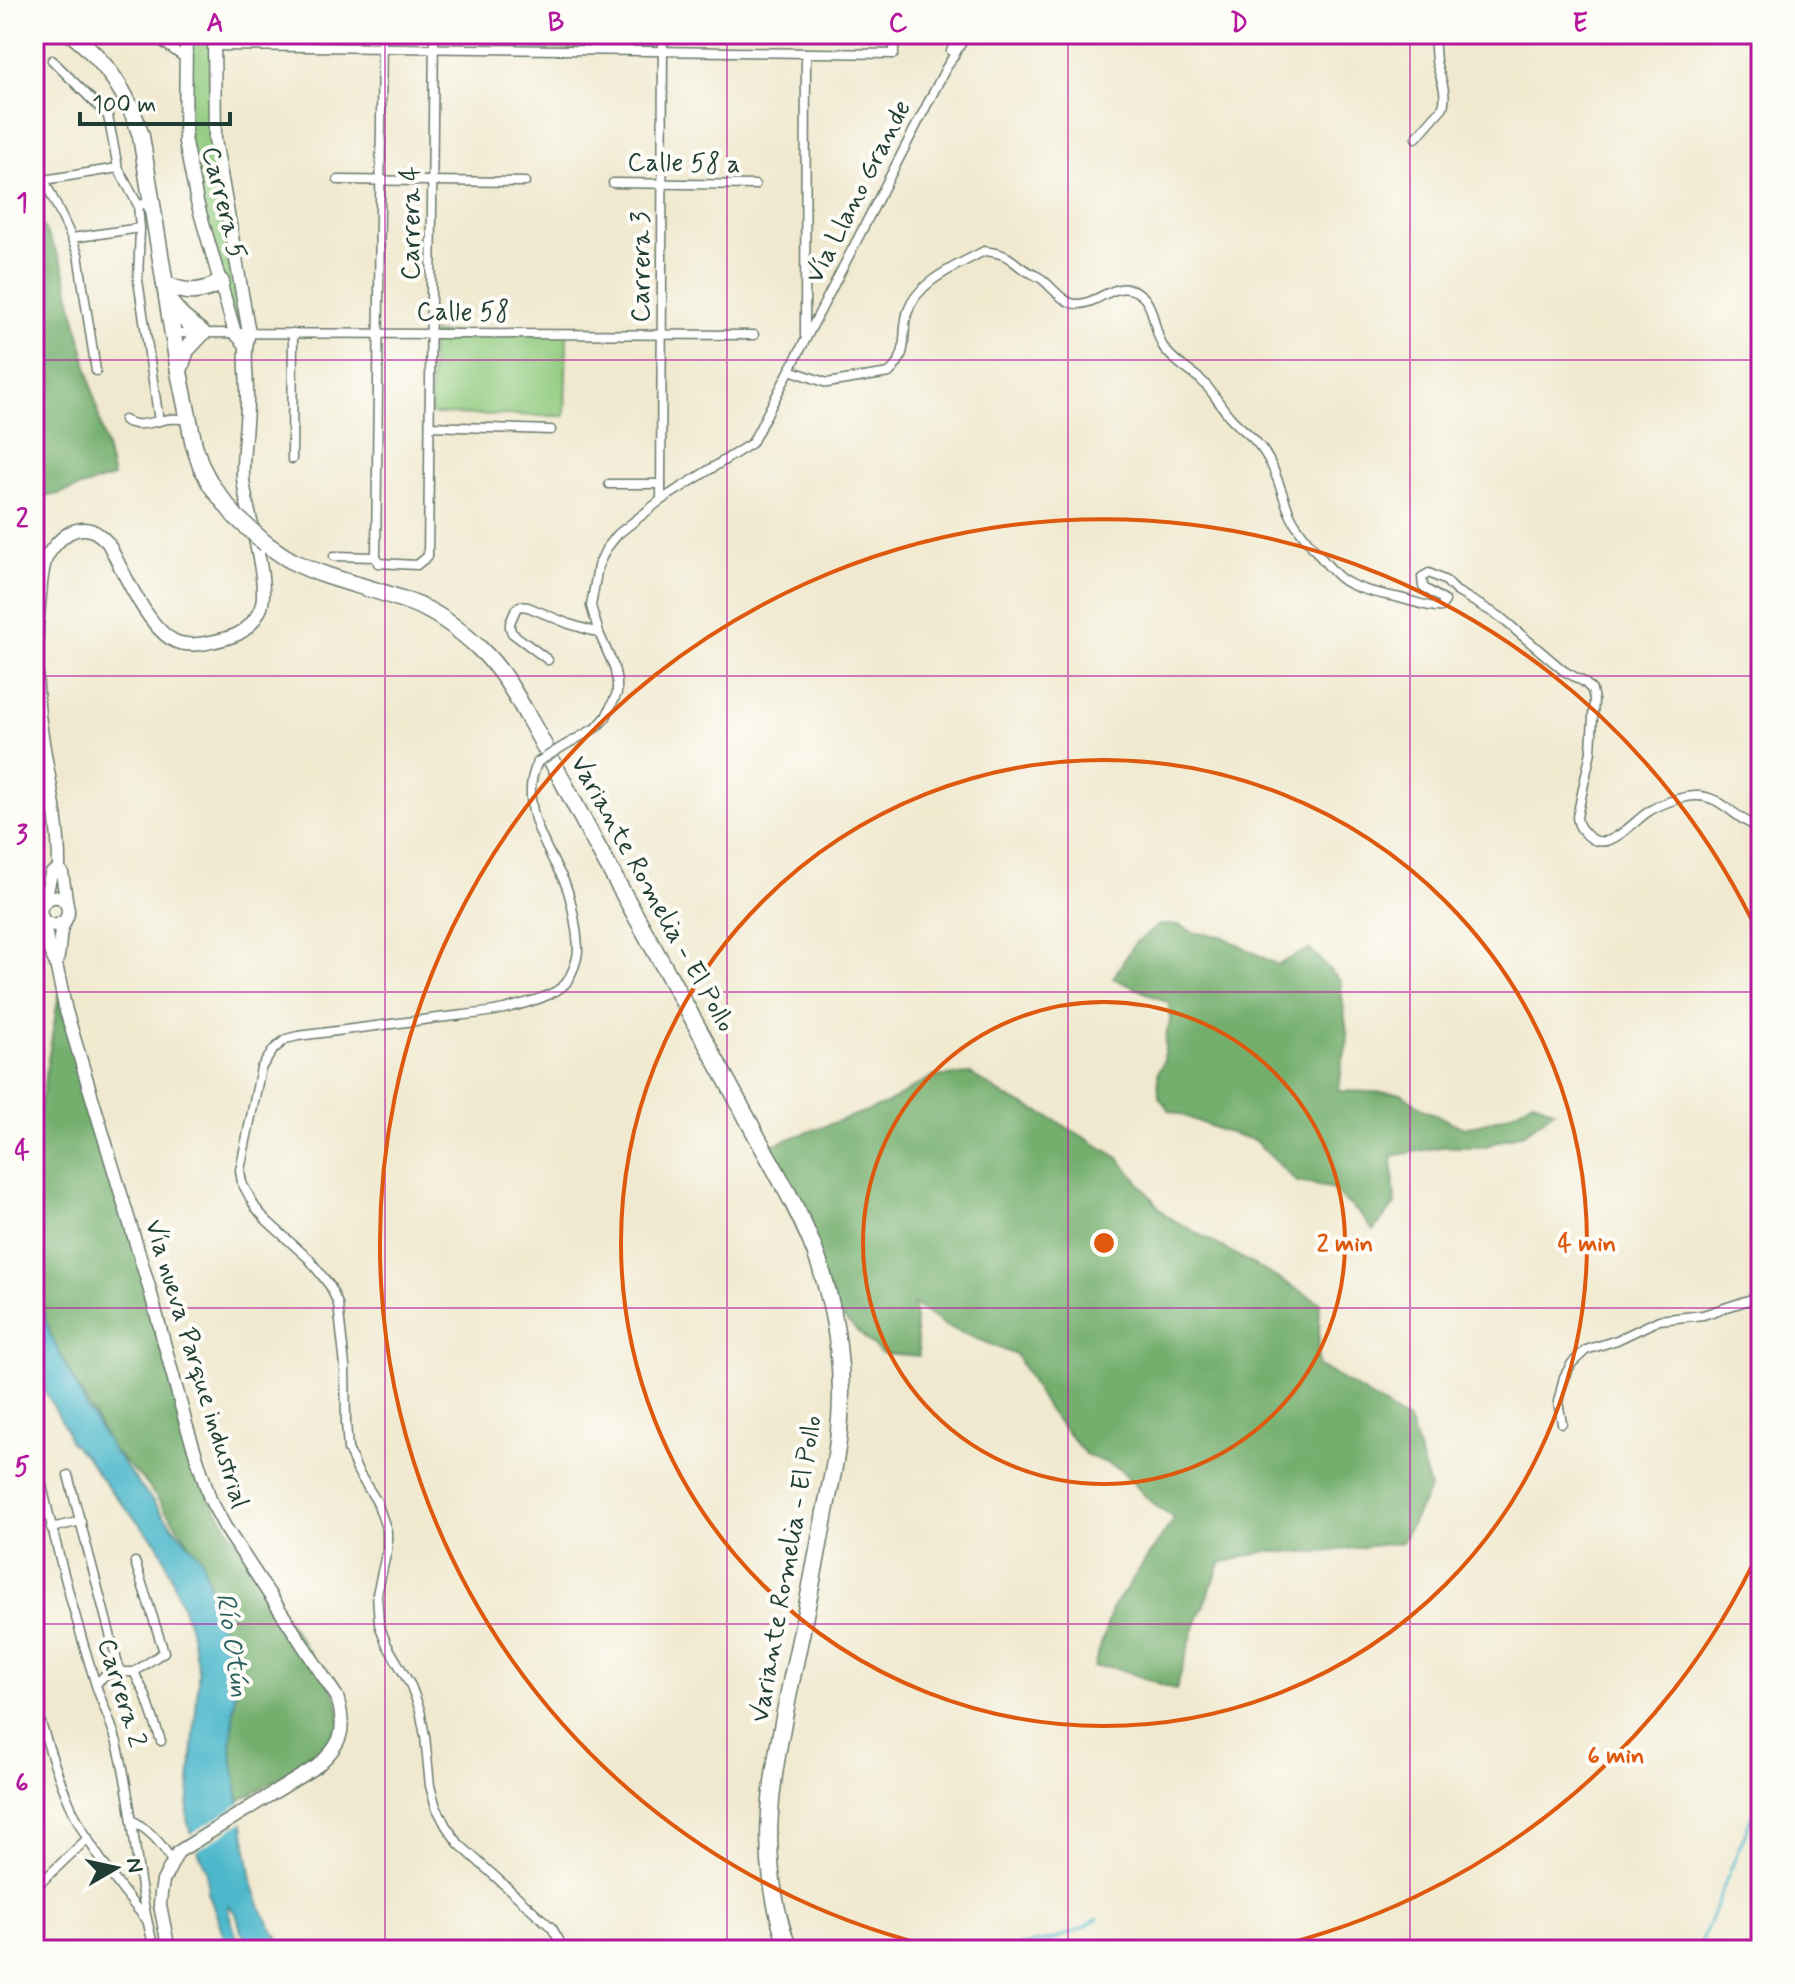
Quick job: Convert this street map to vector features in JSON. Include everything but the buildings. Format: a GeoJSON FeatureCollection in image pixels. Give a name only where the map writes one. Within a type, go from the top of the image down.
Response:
{"type":"FeatureCollection","features":[{"type":"Feature","properties":{"kind":"highway","name":"Variante Romelia - El Pollo"},"geometry":{"type":"LineString","coordinates":[[72,34],[106,66],[135,115],[141,136],[145,204],[166,291],[179,372],[201,466],[211,485],[235,516],[266,544],[297,564],[427,610],[456,627],[495,663],[535,728],[721,1069],[797,1212],[817,1257],[835,1325],[840,1420],[770,1802],[768,1849],[771,1890],[789,1950]]}},
{"type":"Feature","properties":{"kind":"highway"},"geometry":{"type":"LineString","coordinates":[[166,291],[199,292],[221,282]]}},
{"type":"Feature","properties":{"kind":"highway"},"geometry":{"type":"LineString","coordinates":[[166,291],[183,318],[202,333],[186,350],[179,372]]}},
{"type":"Feature","properties":{"kind":"main road","name":"Carrera 5"},"geometry":{"type":"LineString","coordinates":[[186,34],[185,142],[197,202],[235,333]]}},
{"type":"Feature","properties":{"kind":"main road","name":"Carrera 5"},"geometry":{"type":"LineString","coordinates":[[214,40],[215,140],[247,338]]}},
{"type":"Feature","properties":{"kind":"main road"},"geometry":{"type":"LineString","coordinates":[[235,333],[247,338]]}},
{"type":"Feature","properties":{"kind":"main road","name":"Vía nueva Parque industrial"},"geometry":{"type":"LineString","coordinates":[[56,964],[60,954],[61,931],[68,914],[59,869],[58,831],[38,705],[36,637],[47,556],[63,537],[72,532],[83,528],[99,532],[154,624],[172,640],[194,646],[224,640],[247,630],[261,608],[264,584],[243,478],[247,338]]}},
{"type":"Feature","properties":{"kind":"main road","name":"Vía nueva Parque industrial"},"geometry":{"type":"LineString","coordinates":[[59,869],[51,874],[45,900],[40,907],[48,946],[56,964],[66,1011],[210,1499],[225,1527],[337,1697],[341,1711],[342,1728],[334,1751],[317,1766],[175,1857]]}},
{"type":"Feature","properties":{"kind":"main road"},"geometry":{"type":"LineString","coordinates":[[45,900],[57,897],[67,905]]}},
{"type":"Feature","properties":{"kind":"main road"},"geometry":{"type":"LineString","coordinates":[[44,922],[55,926],[65,921]]}},
{"type":"Feature","properties":{"kind":"main road"},"geometry":{"type":"LineString","coordinates":[[169,1950],[160,1905],[163,1881],[175,1857]]}},
{"type":"Feature","properties":{"kind":"street"},"geometry":{"type":"LineString","coordinates":[[151,34],[186,59]]}},
{"type":"Feature","properties":{"kind":"street"},"geometry":{"type":"LineString","coordinates":[[334,556],[376,557],[382,34]]}},
{"type":"Feature","properties":{"kind":"street","name":"Carrera 4"},"geometry":{"type":"LineString","coordinates":[[376,557],[378,563],[417,565],[428,556],[434,34]]}},
{"type":"Feature","properties":{"kind":"street","name":"Carrera 3"},"geometry":{"type":"LineString","coordinates":[[661,500],[663,34]]}},
{"type":"Feature","properties":{"kind":"street"},"geometry":{"type":"LineString","coordinates":[[214,40],[382,48],[894,54],[894,34]]}},
{"type":"Feature","properties":{"kind":"street"},"geometry":{"type":"LineString","coordinates":[[946,68],[959,34]]}},
{"type":"Feature","properties":{"kind":"street","name":"Vía Llano Grande"},"geometry":{"type":"LineString","coordinates":[[562,1950],[552,1928],[459,1844],[436,1807],[430,1786],[420,1710],[379,1624],[377,1594],[387,1550],[387,1531],[377,1502],[348,1449],[345,1366],[338,1304],[330,1286],[309,1259],[266,1220],[242,1183],[240,1170],[261,1068],[274,1049],[286,1039],[502,1009],[552,994],[565,983],[577,959],[578,948],[569,896],[543,843],[536,821],[531,777],[538,762],[597,727],[606,717],[617,693],[614,667],[591,606],[598,566],[618,534],[661,500],[752,443],[946,68],[967,34]]}},
{"type":"Feature","properties":{"kind":"street"},"geometry":{"type":"LineString","coordinates":[[1416,138],[1445,101],[1436,62],[1434,34]]}},
{"type":"Feature","properties":{"kind":"street"},"geometry":{"type":"LineString","coordinates":[[805,339],[806,53]]}},
{"type":"Feature","properties":{"kind":"street"},"geometry":{"type":"LineString","coordinates":[[52,60],[108,116],[118,168],[145,204],[140,228],[138,280],[159,421]]}},
{"type":"Feature","properties":{"kind":"street"},"geometry":{"type":"LineString","coordinates":[[34,155],[78,254],[96,371]]}},
{"type":"Feature","properties":{"kind":"street"},"geometry":{"type":"LineString","coordinates":[[44,180],[118,168]]}},
{"type":"Feature","properties":{"kind":"street"},"geometry":{"type":"LineString","coordinates":[[338,180],[525,182]]}},
{"type":"Feature","properties":{"kind":"street","name":"Calle 58 a"},"geometry":{"type":"LineString","coordinates":[[613,183],[755,185]]}},
{"type":"Feature","properties":{"kind":"street"},"geometry":{"type":"LineString","coordinates":[[72,238],[140,228]]}},
{"type":"Feature","properties":{"kind":"street"},"geometry":{"type":"LineString","coordinates":[[790,370],[827,383],[889,373],[901,359],[908,312],[919,292],[935,278],[984,251],[1005,256],[1076,305],[1121,288],[1139,293],[1148,303],[1165,350],[1201,380],[1229,416],[1258,444],[1271,464],[1300,531],[1341,578],[1361,589],[1433,609],[1441,607],[1445,601],[1423,587],[1422,577],[1429,573],[1499,616],[1564,671],[1592,690],[1591,751],[1577,817],[1579,827],[1590,839],[1601,842],[1617,837],[1647,812],[1694,796],[1707,797],[1724,805],[1744,822],[1761,828]]}},
{"type":"Feature","properties":{"kind":"street","name":"Calle 58"},"geometry":{"type":"LineString","coordinates":[[247,338],[293,333],[379,332],[754,335]]}},
{"type":"Feature","properties":{"kind":"street"},"geometry":{"type":"LineString","coordinates":[[172,333],[235,333]]}},
{"type":"Feature","properties":{"kind":"street"},"geometry":{"type":"LineString","coordinates":[[292,459],[293,333]]}},
{"type":"Feature","properties":{"kind":"street"},"geometry":{"type":"LineString","coordinates":[[124,420],[131,424],[189,420]]}},
{"type":"Feature","properties":{"kind":"street"},"geometry":{"type":"LineString","coordinates":[[430,426],[551,430]]}},
{"type":"Feature","properties":{"kind":"street"},"geometry":{"type":"LineString","coordinates":[[609,484],[661,484]]}},
{"type":"Feature","properties":{"kind":"street"},"geometry":{"type":"LineString","coordinates":[[548,660],[512,633],[510,623],[520,606],[599,633]]}},
{"type":"Feature","properties":{"kind":"street"},"geometry":{"type":"LineString","coordinates":[[1562,1423],[1558,1402],[1564,1377],[1572,1363],[1586,1350],[1617,1340],[1659,1320],[1703,1315],[1761,1296]]}},
{"type":"Feature","properties":{"kind":"street","name":"Carrera 2"},"geometry":{"type":"LineString","coordinates":[[34,1450],[51,1528],[96,1684],[119,1748],[129,1795],[146,1919],[155,1950]]}},
{"type":"Feature","properties":{"kind":"street"},"geometry":{"type":"LineString","coordinates":[[68,1475],[120,1672]]}},
{"type":"Feature","properties":{"kind":"street"},"geometry":{"type":"LineString","coordinates":[[51,1528],[81,1521]]}},
{"type":"Feature","properties":{"kind":"street"},"geometry":{"type":"LineString","coordinates":[[96,1684],[103,1677],[134,1672],[164,1652],[135,1562]]}},
{"type":"Feature","properties":{"kind":"street"},"geometry":{"type":"LineString","coordinates":[[134,1672],[161,1741]]}},
{"type":"Feature","properties":{"kind":"street"},"geometry":{"type":"LineString","coordinates":[[34,1701],[67,1797],[88,1838],[146,1919]]}},
{"type":"Feature","properties":{"kind":"street"},"geometry":{"type":"LineString","coordinates":[[132,1820],[152,1834],[175,1857]]}},
{"type":"Feature","properties":{"kind":"street"},"geometry":{"type":"LineString","coordinates":[[34,1889],[88,1838]]}},
{"type":"Feature","properties":{"kind":"green space"},"geometry":{"type":"Polygon","coordinates":[[[186,34],[214,34],[215,140],[249,333],[235,333],[185,142],[186,34]]]}},
{"type":"Feature","properties":{"kind":"green space"},"geometry":{"type":"Polygon","coordinates":[[[528,34],[663,34],[663,51],[528,49],[528,34]]]}},
{"type":"Feature","properties":{"kind":"green space"},"geometry":{"type":"Polygon","coordinates":[[[34,209],[63,265],[113,477],[55,495],[34,497],[34,209]]]}},
{"type":"Feature","properties":{"kind":"green space"},"geometry":{"type":"Polygon","coordinates":[[[432,333],[567,334],[565,416],[430,414],[432,333]]]}},
{"type":"Feature","properties":{"kind":"green space"},"geometry":{"type":"Polygon","coordinates":[[[1159,925],[1179,925],[1195,933],[1222,936],[1277,965],[1310,949],[1340,981],[1348,1041],[1339,1091],[1401,1093],[1425,1110],[1464,1128],[1509,1114],[1532,1100],[1554,1111],[1526,1132],[1483,1147],[1441,1147],[1392,1156],[1395,1204],[1373,1231],[1361,1215],[1330,1188],[1297,1182],[1254,1140],[1169,1110],[1159,1097],[1158,1073],[1164,1060],[1170,1022],[1169,1003],[1113,978],[1135,943],[1159,925]]]}},
{"type":"Feature","properties":{"kind":"green space"},"geometry":{"type":"Polygon","coordinates":[[[59,994],[210,1499],[337,1697],[342,1728],[324,1753],[221,1811],[223,1631],[193,1548],[145,1482],[113,1451],[53,1341],[34,1284],[34,1143],[59,994]]]}},
{"type":"Feature","properties":{"kind":"green space"},"geometry":{"type":"Polygon","coordinates":[[[971,1074],[1119,1158],[1165,1215],[1320,1302],[1318,1365],[1410,1423],[1430,1488],[1402,1542],[1324,1552],[1263,1552],[1221,1563],[1194,1628],[1176,1690],[1114,1667],[1094,1667],[1112,1609],[1174,1519],[1151,1502],[1120,1469],[1085,1454],[1048,1410],[1016,1355],[946,1326],[913,1304],[919,1356],[881,1353],[831,1307],[763,1148],[886,1104],[931,1077],[971,1074]]]}},
{"type":"Feature","properties":{"kind":"water","name":"Río Otún"},"geometry":{"type":"Polygon","coordinates":[[[34,1275],[51,1336],[88,1410],[113,1451],[201,1557],[231,1660],[235,1694],[231,1750],[253,1886],[263,1913],[285,1950],[252,1950],[229,1905],[228,1911],[241,1950],[229,1950],[208,1892],[207,1870],[187,1820],[198,1685],[198,1668],[189,1625],[156,1542],[69,1441],[66,1429],[34,1371],[34,1275]]]}},
{"type":"Feature","properties":{"kind":"pier"},"geometry":{"type":"Polygon","coordinates":[[[243,1802],[246,1820],[194,1852],[187,1836],[243,1802]]]}},
{"type":"Feature","properties":{"kind":"waterway"},"geometry":{"type":"LineString","coordinates":[[1698,1950],[1754,1811],[1761,1806]]}},
{"type":"Feature","properties":{"kind":"waterway"},"geometry":{"type":"LineString","coordinates":[[1005,1950],[1051,1940],[1098,1919]]}},
{"type":"Feature","properties":{"kind":"waterway"},"geometry":{"type":"LineString","coordinates":[[470,1950],[478,1946],[506,1945],[511,1950]]}}]}
